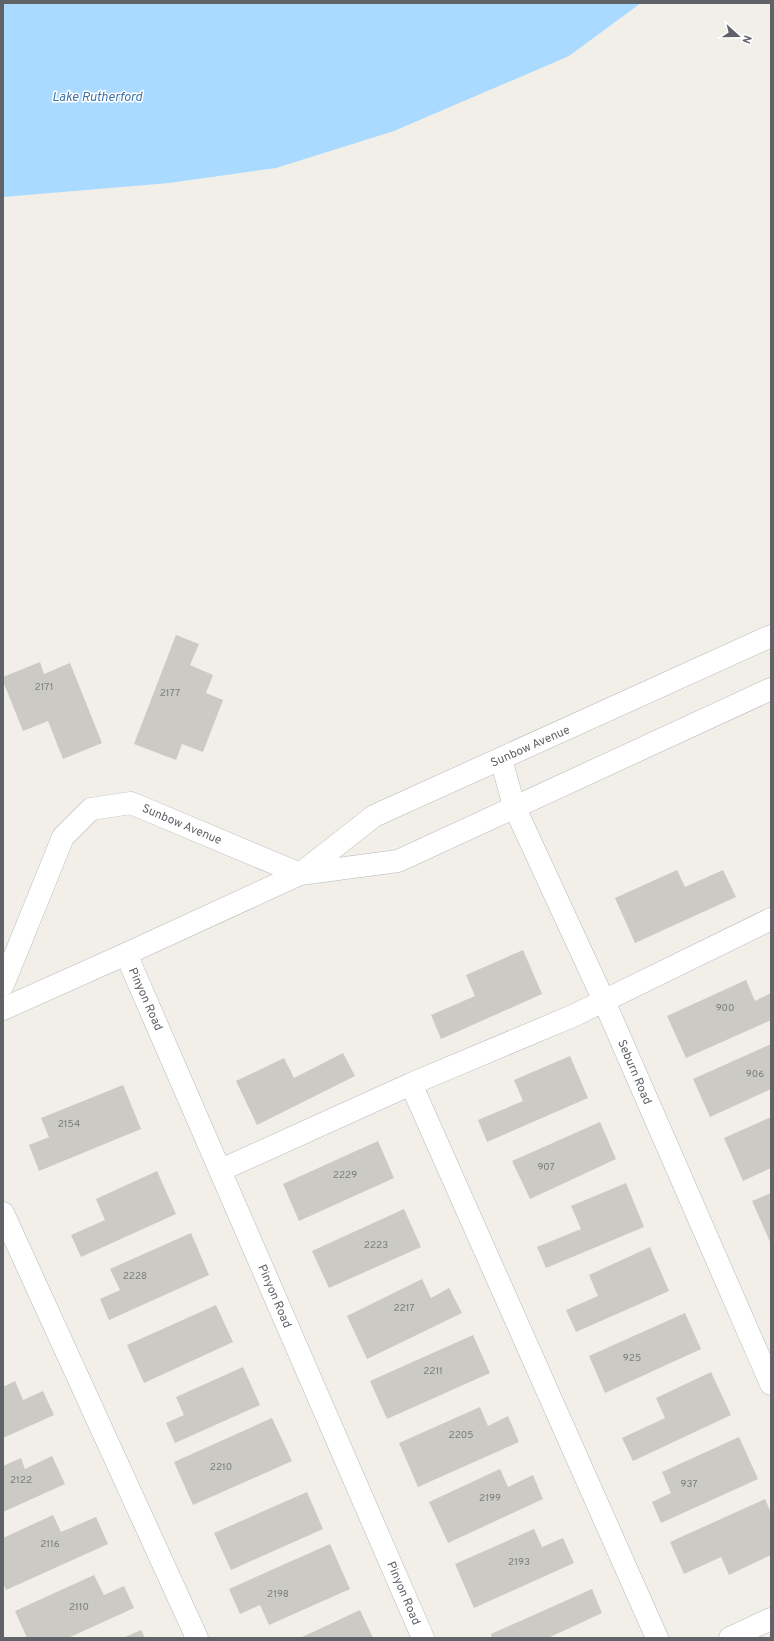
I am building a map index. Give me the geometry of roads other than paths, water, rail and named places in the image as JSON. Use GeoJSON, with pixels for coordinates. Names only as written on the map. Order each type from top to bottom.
{"type":"FeatureCollection","features":[{"type":"Feature","properties":{"kind":"street","name":"Sunbow Avenue"},"geometry":{"type":"LineString","coordinates":[[3,1009],[300,874],[374,816],[771,636]]}},
{"type":"Feature","properties":{"kind":"street","name":"Sunbow Avenue"},"geometry":{"type":"LineString","coordinates":[[3,985],[63,836],[91,809],[131,802],[300,874],[398,861],[514,806],[771,689]]}},
{"type":"Feature","properties":{"kind":"street","name":"Seburn Road"},"geometry":{"type":"LineString","coordinates":[[501,759],[514,806],[604,1001],[771,1384]]}},
{"type":"Feature","properties":{"kind":"street"},"geometry":{"type":"LineString","coordinates":[[221,1170],[411,1084],[604,1001],[771,919]]}},
{"type":"Feature","properties":{"kind":"street","name":"Pinyon Road"},"geometry":{"type":"LineString","coordinates":[[126,954],[423,1638]]}},
{"type":"Feature","properties":{"kind":"street"},"geometry":{"type":"LineString","coordinates":[[411,1084],[657,1638]]}},
{"type":"Feature","properties":{"kind":"street"},"geometry":{"type":"LineString","coordinates":[[3,1213],[197,1638]]}},
{"type":"Feature","properties":{"kind":"street"},"geometry":{"type":"LineString","coordinates":[[730,1638],[771,1619]]}},
{"type":"Feature","properties":{"kind":"water","name":"Lake Rutherford"},"geometry":{"type":"Polygon","coordinates":[[[3,3],[641,3],[569,56],[394,131],[276,168],[169,183],[3,197],[3,3]]]}}]}
